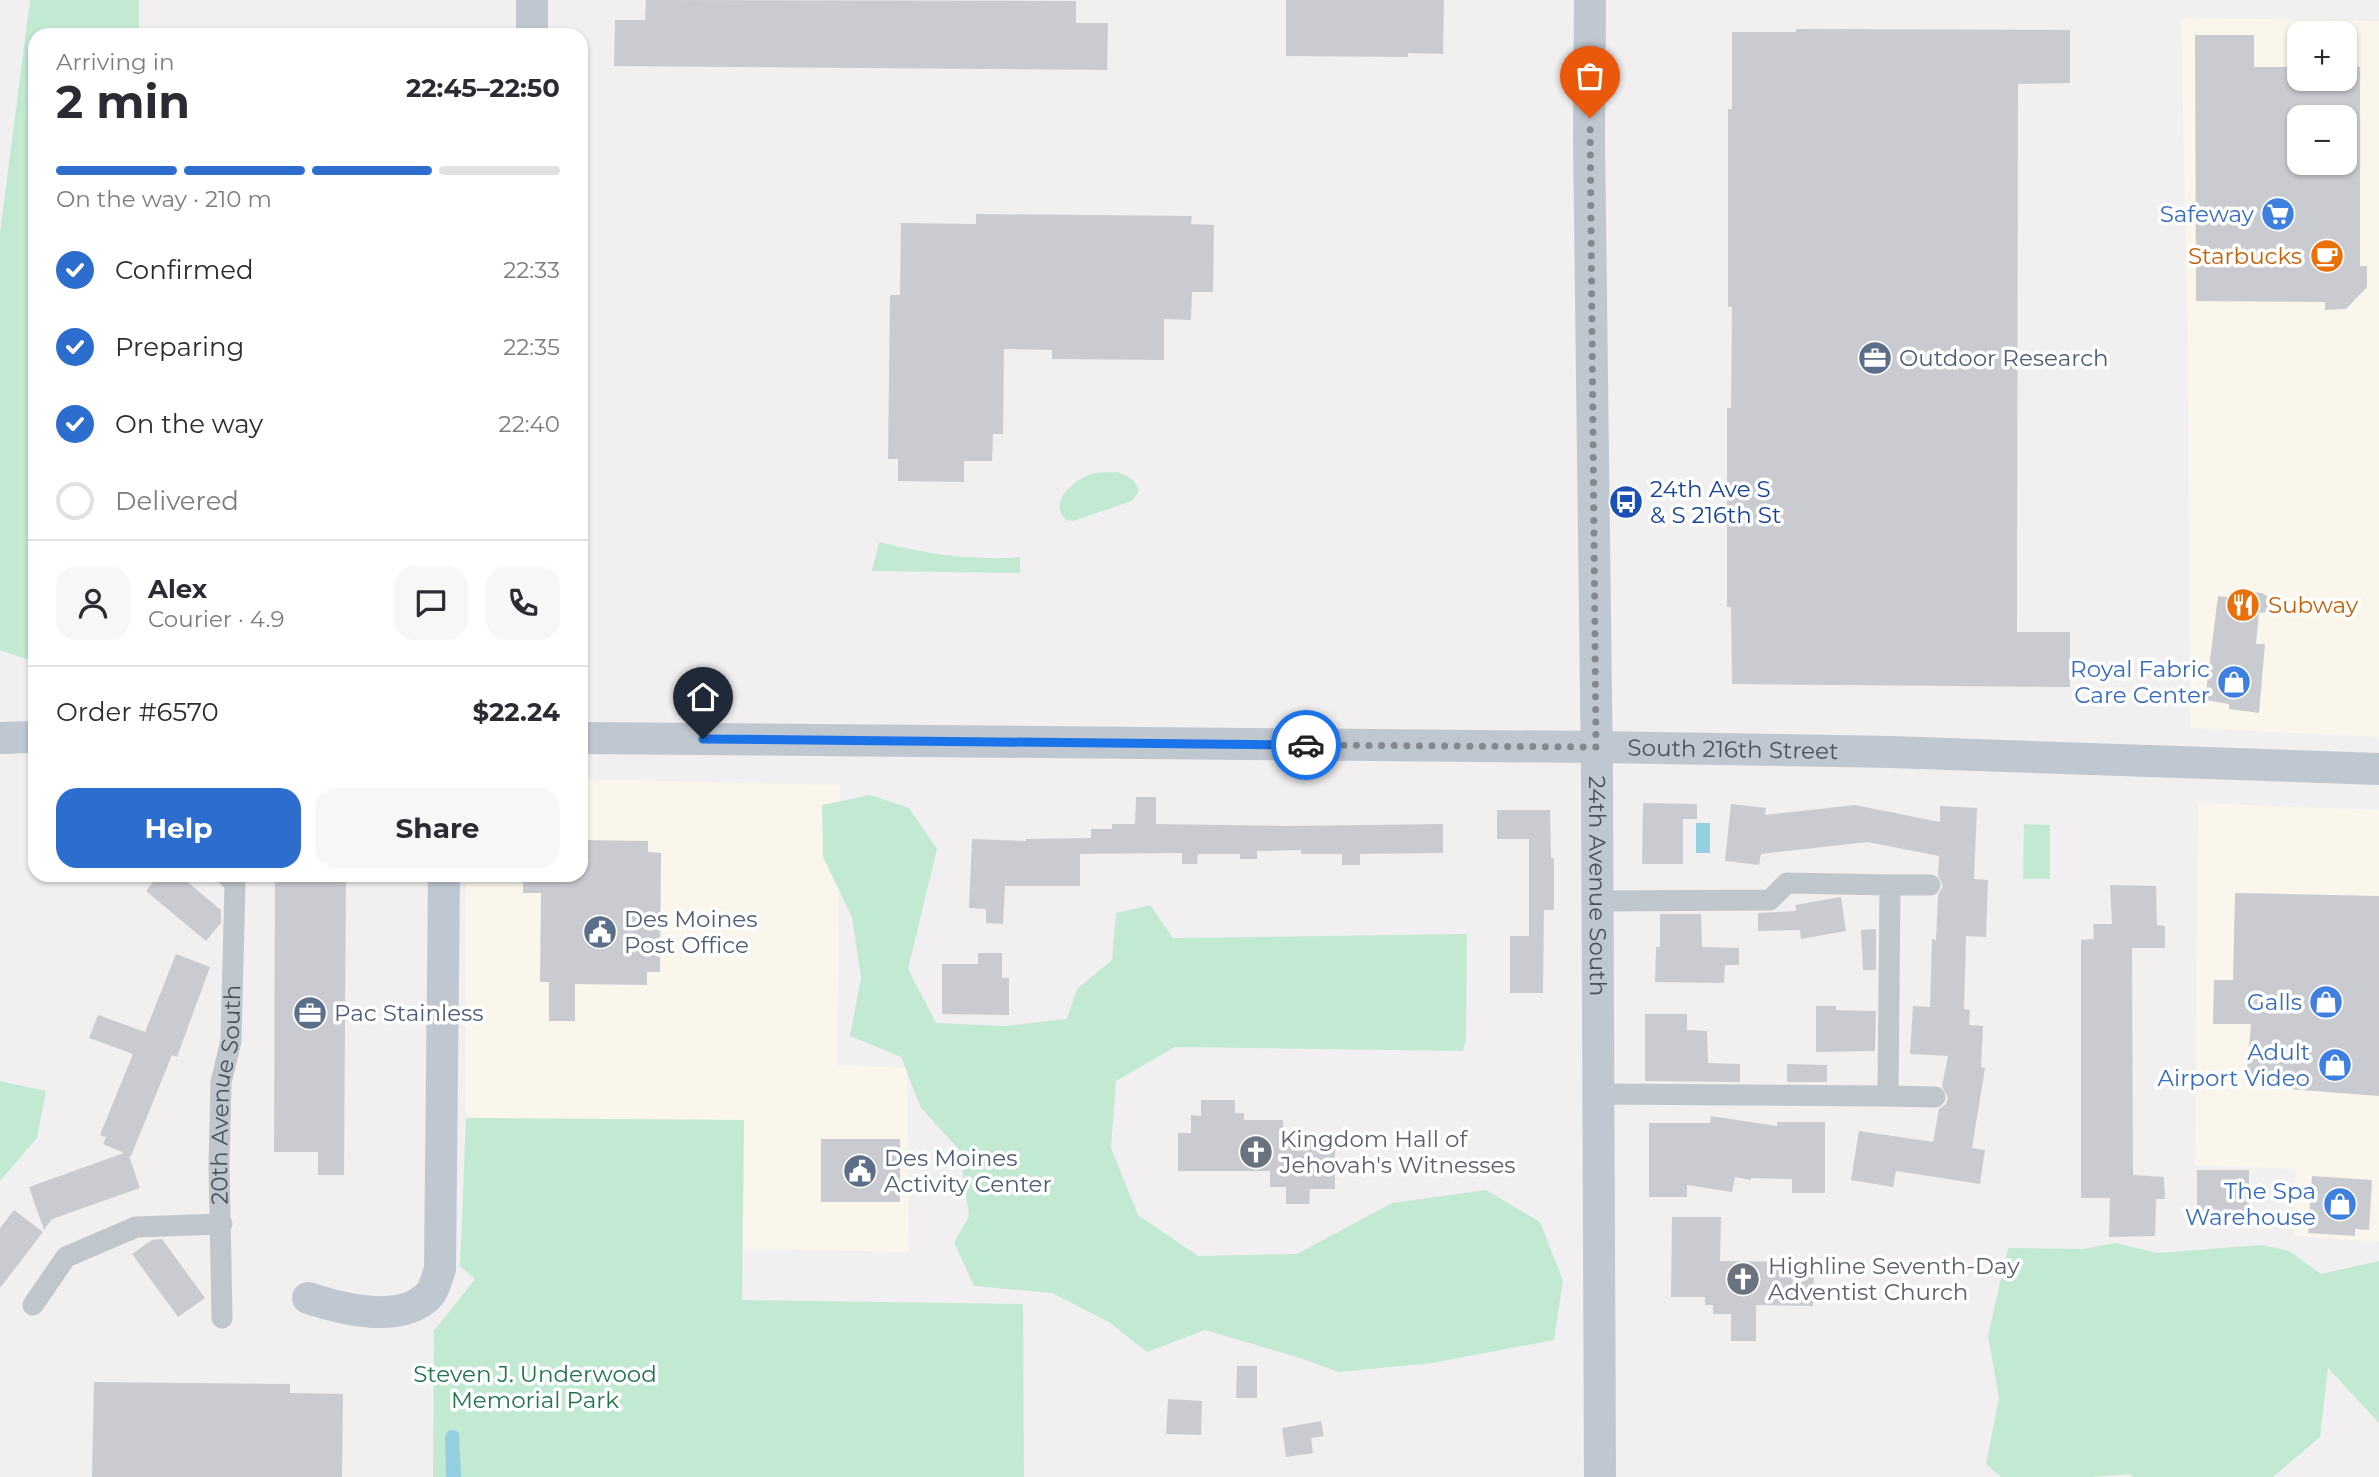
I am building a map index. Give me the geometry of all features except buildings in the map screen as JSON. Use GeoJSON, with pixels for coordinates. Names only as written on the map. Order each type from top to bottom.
{"type":"FeatureCollection","features":[{"type":"Feature","properties":{"kind":"street"},"geometry":{"type":"LineString","coordinates":[[532,0],[532,28]]}},
{"type":"Feature","properties":{"kind":"street","name":"24th Avenue South"},"geometry":{"type":"LineString","coordinates":[[1590,0],[1600,1477]]}},
{"type":"Feature","properties":{"kind":"street"},"geometry":{"type":"LineString","coordinates":[[0,738],[28,737]]}},
{"type":"Feature","properties":{"kind":"street","name":"South 216th Street"},"geometry":{"type":"LineString","coordinates":[[588,738],[1596,747],[1905,753],[2379,769]]}},
{"type":"Feature","properties":{"kind":"street","name":"20th Avenue South"},"geometry":{"type":"LineString","coordinates":[[222,1318],[219,1164],[221,1082],[230,1041],[234,882]]}},
{"type":"Feature","properties":{"kind":"street"},"geometry":{"type":"LineString","coordinates":[[308,1298],[340,1308],[379,1312],[403,1310],[419,1304],[432,1292],[440,1269],[444,882]]}},
{"type":"Feature","properties":{"kind":"street"},"geometry":{"type":"LineString","coordinates":[[1598,901],[1770,900],[1787,883],[1930,885]]}},
{"type":"Feature","properties":{"kind":"street"},"geometry":{"type":"LineString","coordinates":[[1888,1096],[1890,885]]}},
{"type":"Feature","properties":{"kind":"street"},"geometry":{"type":"LineString","coordinates":[[1598,1094],[1935,1097]]}},
{"type":"Feature","properties":{"kind":"street"},"geometry":{"type":"LineString","coordinates":[[33,1305],[66,1257],[136,1227],[222,1224]]}},
{"type":"Feature","properties":{"kind":"shaded area"},"geometry":{"type":"Polygon","coordinates":[[[2181,18],[2379,21],[2379,737],[2190,728],[2188,358],[2181,18]]]}},
{"type":"Feature","properties":{"kind":"shaded area"},"geometry":{"type":"Polygon","coordinates":[[[588,779],[840,785],[837,1065],[907,1068],[909,1252],[743,1249],[744,1120],[466,1118],[466,882],[588,882],[588,779]]]}},
{"type":"Feature","properties":{"kind":"shaded area"},"geometry":{"type":"Polygon","coordinates":[[[2198,803],[2379,810],[2379,1242],[2294,1236],[2296,1169],[2195,1165],[2198,803]]]}},
{"type":"Feature","properties":{"kind":"green space"},"geometry":{"type":"Polygon","coordinates":[[[30,0],[139,0],[139,28],[28,28],[28,660],[0,650],[0,233],[30,0]]]}},
{"type":"Feature","properties":{"kind":"green space"},"geometry":{"type":"Polygon","coordinates":[[[1117,472],[1131,478],[1138,487],[1139,491],[1132,501],[1073,521],[1066,520],[1060,505],[1072,485],[1095,473],[1117,472]]]}},
{"type":"Feature","properties":{"kind":"green space"},"geometry":{"type":"Polygon","coordinates":[[[879,542],[949,555],[1020,557],[1020,573],[872,571],[879,542]]]}},
{"type":"Feature","properties":{"kind":"green space"},"geometry":{"type":"Polygon","coordinates":[[[870,795],[909,808],[937,849],[908,969],[936,1023],[1005,1026],[1067,1019],[1077,989],[1112,960],[1116,913],[1150,905],[1173,938],[1467,934],[1466,1040],[1463,1051],[1175,1047],[1116,1081],[1111,1148],[1138,1215],[1198,1256],[1297,1254],[1392,1203],[1486,1190],[1540,1222],[1563,1281],[1554,1340],[1432,1363],[1339,1372],[1205,1330],[1147,1352],[1109,1322],[1052,1293],[974,1286],[954,1242],[969,1217],[960,1151],[921,1108],[901,1057],[850,1036],[861,978],[852,917],[823,857],[822,805],[870,795]]]}},
{"type":"Feature","properties":{"kind":"green space"},"geometry":{"type":"Polygon","coordinates":[[[2024,824],[2050,825],[2050,879],[2023,879],[2024,824]]]}},
{"type":"Feature","properties":{"kind":"green space"},"geometry":{"type":"Polygon","coordinates":[[[0,1081],[46,1091],[37,1138],[0,1181],[0,1081]]]}},
{"type":"Feature","properties":{"kind":"green space","name":"Steven J. Underwood Memorial Park"},"geometry":{"type":"Polygon","coordinates":[[[466,1118],[744,1120],[742,1300],[1023,1304],[1024,1477],[433,1477],[434,1331],[475,1279],[460,1266],[466,1118]]]}},
{"type":"Feature","properties":{"kind":"green space"},"geometry":{"type":"Polygon","coordinates":[[[2115,1243],[2157,1253],[2262,1245],[2289,1251],[2321,1274],[2379,1261],[2379,1423],[2328,1368],[2320,1437],[2273,1477],[2133,1477],[2130,1474],[2001,1477],[1986,1464],[1999,1398],[1988,1336],[2008,1248],[2082,1249],[2115,1243]]]}},
{"type":"Feature","properties":{"kind":"water"},"geometry":{"type":"Polygon","coordinates":[[[1696,823],[1710,823],[1710,853],[1696,853],[1696,823]]]}},
{"type":"Feature","properties":{"kind":"water"},"geometry":{"type":"Polygon","coordinates":[[[450,1430],[459,1433],[461,1477],[446,1477],[445,1438],[450,1430]]]}},
{"type":"Feature","properties":{"kind":"way so far"},"geometry":{"type":"LineString","coordinates":[[1306,745],[1596,747],[1590,118]]}},
{"type":"Feature","properties":{"kind":"place","name":"Safeway"},"geometry":{"type":"Point","coordinates":[2278,214]}},
{"type":"Feature","properties":{"kind":"place","name":"Starbucks"},"geometry":{"type":"Point","coordinates":[2327,256]}},
{"type":"Feature","properties":{"kind":"place","name":"Outdoor Research"},"geometry":{"type":"Point","coordinates":[1875,358]}},
{"type":"Feature","properties":{"kind":"place","name":"24th Ave S & S 216th St"},"geometry":{"type":"Point","coordinates":[1626,502]}},
{"type":"Feature","properties":{"kind":"place","name":"Subway"},"geometry":{"type":"Point","coordinates":[2243,605]}},
{"type":"Feature","properties":{"kind":"place","name":"Royal Fabric Care Center"},"geometry":{"type":"Point","coordinates":[2234,682]}},
{"type":"Feature","properties":{"kind":"place","name":"Des Moines Post Office"},"geometry":{"type":"Point","coordinates":[600,932]}},
{"type":"Feature","properties":{"kind":"place","name":"Galls"},"geometry":{"type":"Point","coordinates":[2326,1002]}},
{"type":"Feature","properties":{"kind":"place","name":"Pac Stainless"},"geometry":{"type":"Point","coordinates":[310,1013]}},
{"type":"Feature","properties":{"kind":"place","name":"Adult Airport Video"},"geometry":{"type":"Point","coordinates":[2335,1065]}},
{"type":"Feature","properties":{"kind":"place","name":"Kingdom Hall of Jehovah's Witnesses"},"geometry":{"type":"Point","coordinates":[1256,1152]}},
{"type":"Feature","properties":{"kind":"place","name":"Des Moines Activity Center"},"geometry":{"type":"Point","coordinates":[860,1171]}},
{"type":"Feature","properties":{"kind":"place","name":"The Spa Warehouse"},"geometry":{"type":"Point","coordinates":[2340,1204]}},
{"type":"Feature","properties":{"kind":"place","name":"Highline Seventh-Day Adventist Church"},"geometry":{"type":"Point","coordinates":[1743,1279]}},
{"type":"Feature","properties":{"kind":"route"},"geometry":{"type":"LineString","coordinates":[[703,739],[1306,745]]}}]}
